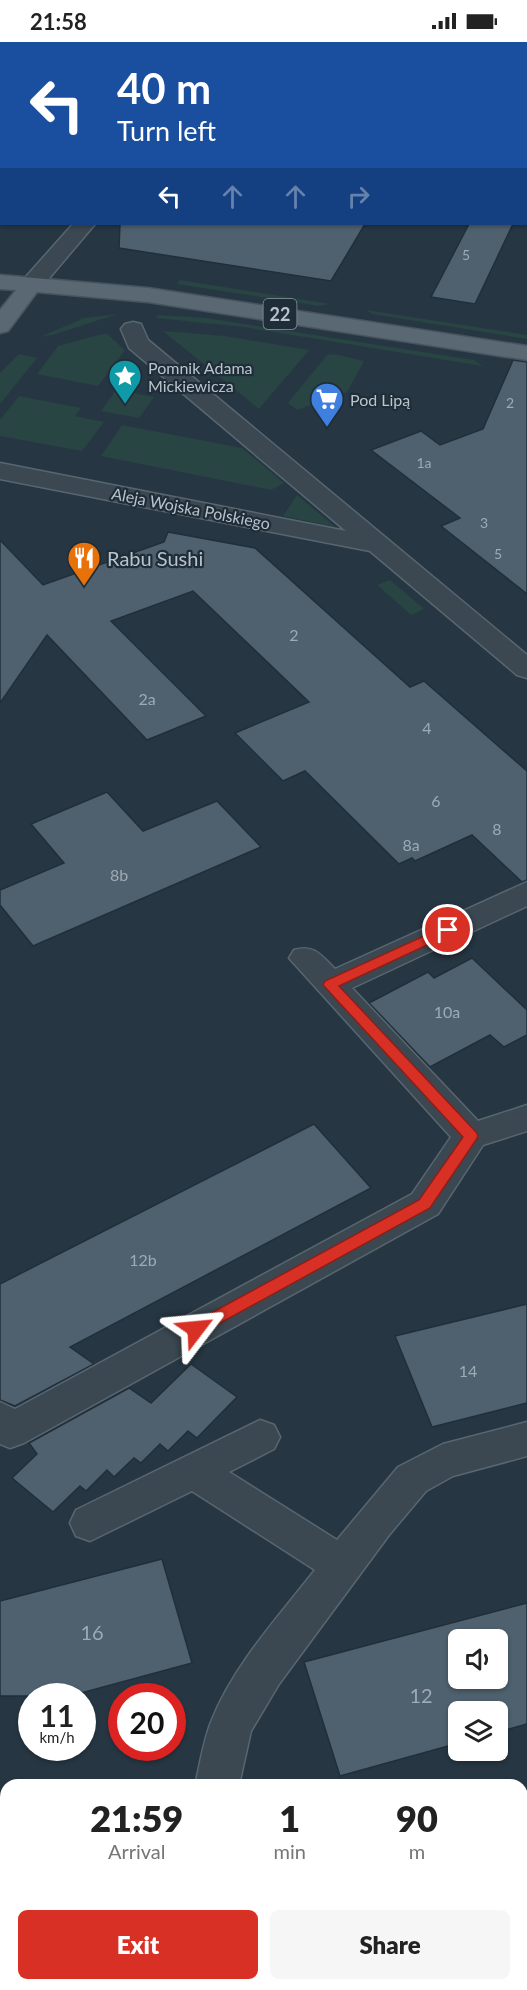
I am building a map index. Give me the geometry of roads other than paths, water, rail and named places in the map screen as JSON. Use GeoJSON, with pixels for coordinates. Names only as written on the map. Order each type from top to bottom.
{"type":"FeatureCollection","features":[{"type":"Feature","properties":{"kind":"main road","name":"22"},"geometry":{"type":"LineString","coordinates":[[0,282],[158,296],[527,353]]}},
{"type":"Feature","properties":{"kind":"main road"},"geometry":{"type":"LineString","coordinates":[[0,326],[32,284]]}},
{"type":"Feature","properties":{"kind":"street"},"geometry":{"type":"LineString","coordinates":[[32,284],[83,225]]}},
{"type":"Feature","properties":{"kind":"street","name":"Aleja Wojska Polskiego"},"geometry":{"type":"LineString","coordinates":[[133,329],[138,343],[527,669]]}},
{"type":"Feature","properties":{"kind":"street","name":"Aleja Wojska Polskiego"},"geometry":{"type":"LineString","coordinates":[[0,471],[381,545]]}},
{"type":"Feature","properties":{"kind":"street"},"geometry":{"type":"LineString","coordinates":[[330,985],[527,893]]}},
{"type":"Feature","properties":{"kind":"street"},"geometry":{"type":"LineString","coordinates":[[305,958],[471,1136]]}},
{"type":"Feature","properties":{"kind":"street"},"geometry":{"type":"LineString","coordinates":[[0,1419],[10,1431],[425,1204],[471,1136],[527,1118]]}},
{"type":"Feature","properties":{"kind":"street"},"geometry":{"type":"LineString","coordinates":[[90,1522],[260,1437]]}},
{"type":"Feature","properties":{"kind":"street"},"geometry":{"type":"LineString","coordinates":[[218,1779],[231,1725],[264,1670],[342,1565],[412,1479],[443,1461],[527,1439]]}},
{"type":"Feature","properties":{"kind":"street"},"geometry":{"type":"LineString","coordinates":[[194,1470],[342,1565]]}},
{"type":"Feature","properties":{"kind":"place","name":"Pomnik Adama Mickiewicza"},"geometry":{"type":"Point","coordinates":[125,405]}},
{"type":"Feature","properties":{"kind":"place","name":"Pod Lipą"},"geometry":{"type":"Point","coordinates":[327,428]}},
{"type":"Feature","properties":{"kind":"place","name":"Rabu Sushi"},"geometry":{"type":"Point","coordinates":[84,587]}}]}
